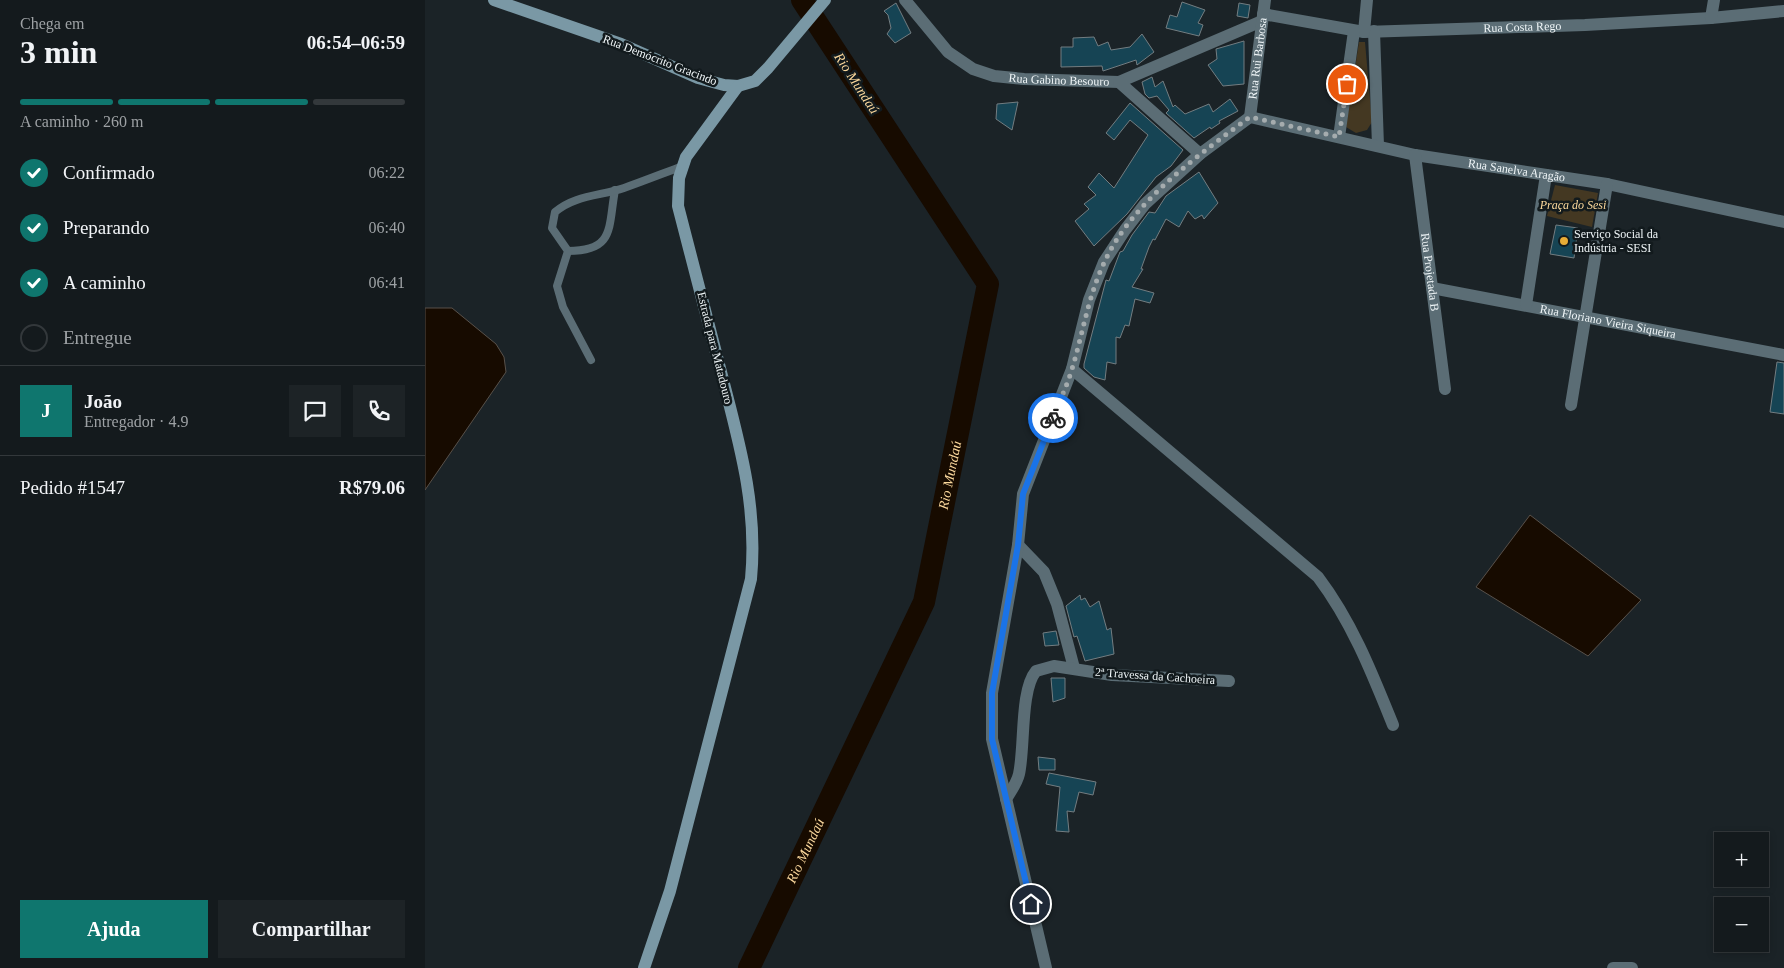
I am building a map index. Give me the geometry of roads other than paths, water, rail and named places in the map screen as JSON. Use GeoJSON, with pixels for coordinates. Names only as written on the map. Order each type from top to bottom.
{"type":"FeatureCollection","features":[{"type":"Feature","properties":{"kind":"street","name":"Rua Demócrito Gracindo"},"geometry":{"type":"LineString","coordinates":[[493,0],[621,44],[698,78],[724,85],[739,86]]}},
{"type":"Feature","properties":{"kind":"street"},"geometry":{"type":"LineString","coordinates":[[739,86],[755,81],[768,68],[825,0]]}},
{"type":"Feature","properties":{"kind":"street","name":"Rua Gabino Besouro"},"geometry":{"type":"LineString","coordinates":[[905,0],[948,52],[973,69],[994,76],[1024,79],[1119,82],[1263,18]]}},
{"type":"Feature","properties":{"kind":"street","name":"Rua Rui Barbosa"},"geometry":{"type":"LineString","coordinates":[[1250,117],[1265,0]]}},
{"type":"Feature","properties":{"kind":"street"},"geometry":{"type":"LineString","coordinates":[[1339,137],[1364,31],[1367,0]]}},
{"type":"Feature","properties":{"kind":"street"},"geometry":{"type":"LineString","coordinates":[[1711,18],[1714,0]]}},
{"type":"Feature","properties":{"kind":"street","name":"Rua Costa Rego"},"geometry":{"type":"LineString","coordinates":[[1263,18],[1364,31],[1585,25],[1711,18],[1784,11]]}},
{"type":"Feature","properties":{"kind":"street"},"geometry":{"type":"LineString","coordinates":[[1364,31],[1378,146]]}},
{"type":"Feature","properties":{"kind":"street"},"geometry":{"type":"LineString","coordinates":[[1119,82],[1200,154]]}},
{"type":"Feature","properties":{"kind":"street","name":"Estrada para Matadouro"},"geometry":{"type":"LineString","coordinates":[[644,968],[669,892],[751,578],[753,554],[752,506],[741,449],[679,206],[679,178],[687,157],[739,86]]}},
{"type":"Feature","properties":{"kind":"street"},"geometry":{"type":"LineString","coordinates":[[1045,962],[992,739],[992,693],[1018,545],[1023,494],[1072,369],[1089,300],[1104,262],[1145,204],[1200,154],[1250,117]]}},
{"type":"Feature","properties":{"kind":"street","name":"Rua Sanelva Aragão"},"geometry":{"type":"LineString","coordinates":[[1250,117],[1415,155],[1607,184],[1784,222]]}},
{"type":"Feature","properties":{"kind":"street","name":"Rua Projetada B"},"geometry":{"type":"LineString","coordinates":[[1415,155],[1445,389]]}},
{"type":"Feature","properties":{"kind":"street"},"geometry":{"type":"LineString","coordinates":[[1526,305],[1546,175]]}},
{"type":"Feature","properties":{"kind":"street"},"geometry":{"type":"LineString","coordinates":[[1571,405],[1607,184]]}},
{"type":"Feature","properties":{"kind":"street","name":"Rua Floriano Vieira Siqueira"},"geometry":{"type":"LineString","coordinates":[[1432,288],[1784,355]]}},
{"type":"Feature","properties":{"kind":"street"},"geometry":{"type":"LineString","coordinates":[[1072,369],[1318,578],[1338,604],[1359,645],[1393,724]]}},
{"type":"Feature","properties":{"kind":"street"},"geometry":{"type":"LineString","coordinates":[[1018,545],[1043,572],[1057,604],[1074,668]]}},
{"type":"Feature","properties":{"kind":"street","name":"2ª Travessa da Cachoeira"},"geometry":{"type":"LineString","coordinates":[[1006,799],[1019,777],[1023,749],[1027,686],[1036,671],[1054,666],[1112,675],[1229,681]]}},
{"type":"Feature","properties":{"kind":"street"},"geometry":{"type":"LineString","coordinates":[[1613,968],[1632,968]]}},
{"type":"Feature","properties":{"kind":"lane"},"geometry":{"type":"LineString","coordinates":[[568,251],[552,228],[555,212],[565,203],[615,190],[683,166]]}},
{"type":"Feature","properties":{"kind":"lane"},"geometry":{"type":"LineString","coordinates":[[568,251],[590,249],[603,243],[608,232],[615,190]]}},
{"type":"Feature","properties":{"kind":"lane"},"geometry":{"type":"LineString","coordinates":[[568,251],[557,286],[563,307],[591,360]]}},
{"type":"Feature","properties":{"kind":"waterway","name":"Rio Mundaú"},"geometry":{"type":"LineString","coordinates":[[749,968],[924,602],[988,284],[802,0]]}},
{"type":"Feature","properties":{"kind":"place","name":"Serviço Social da Indústria - SESI"},"geometry":{"type":"Point","coordinates":[1564,241]}},
{"type":"Feature","properties":{"kind":"park label","name":"Praça do Sesi"},"geometry":{"type":"Point","coordinates":[1573,205]}}]}
